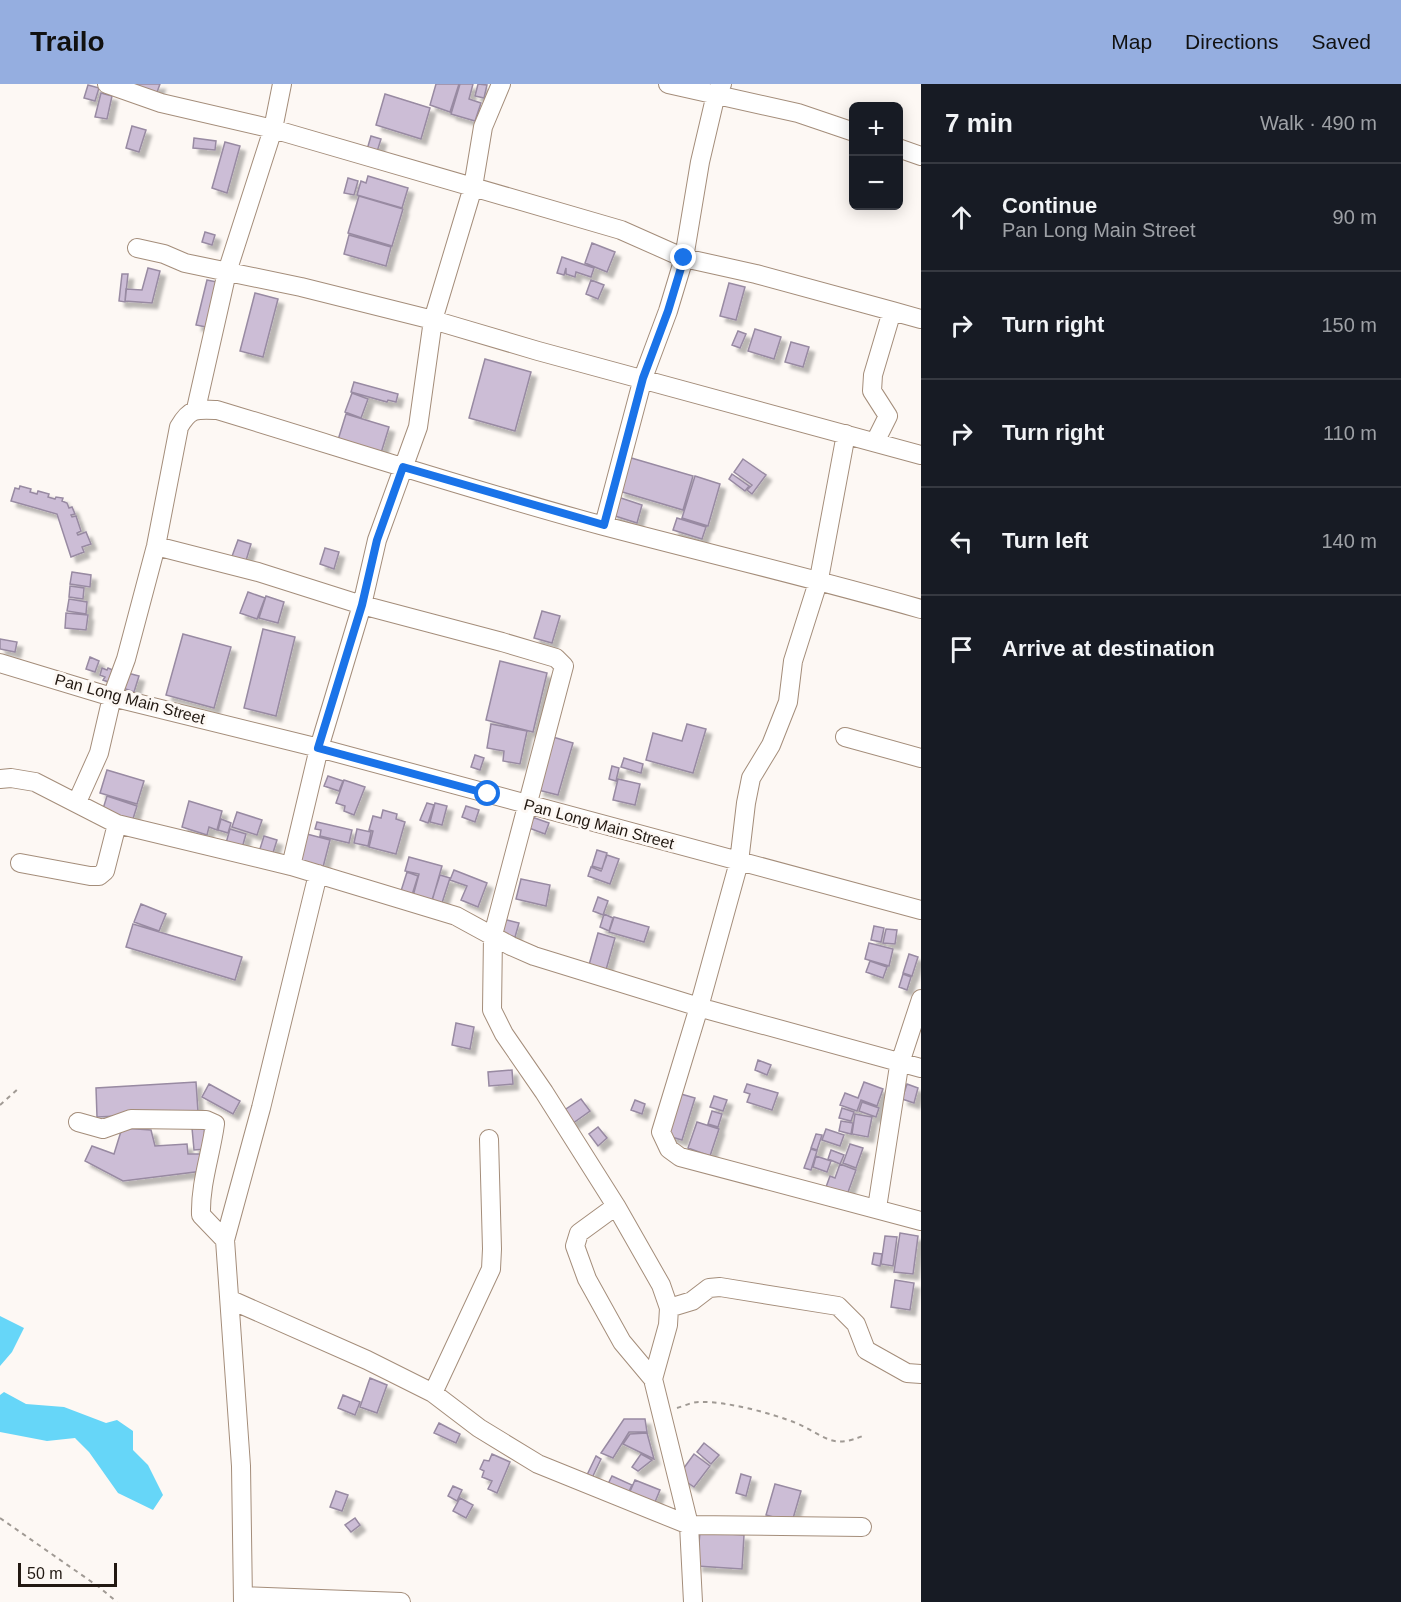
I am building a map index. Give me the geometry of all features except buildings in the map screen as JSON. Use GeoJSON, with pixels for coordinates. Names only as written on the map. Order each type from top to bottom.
{"type":"FeatureCollection","features":[{"type":"Feature","properties":{"kind":"street"},"geometry":{"type":"LineString","coordinates":[[107,84],[161,103],[273,129],[621,230],[684,258],[756,274],[921,319]]}},
{"type":"Feature","properties":{"kind":"street"},"geometry":{"type":"LineString","coordinates":[[196,409],[227,272],[273,129],[282,84]]}},
{"type":"Feature","properties":{"kind":"street"},"geometry":{"type":"LineString","coordinates":[[291,866],[318,748],[362,605],[377,540],[418,427],[433,321],[473,187],[483,127],[501,84]]}},
{"type":"Feature","properties":{"kind":"street"},"geometry":{"type":"LineString","coordinates":[[668,84],[719,89],[849,130]]}},
{"type":"Feature","properties":{"kind":"street"},"geometry":{"type":"LineString","coordinates":[[604,525],[643,378],[668,311],[684,258],[700,162],[719,89]]}},
{"type":"Feature","properties":{"kind":"street"},"geometry":{"type":"LineString","coordinates":[[903,150],[921,156]]}},
{"type":"Feature","properties":{"kind":"street"},"geometry":{"type":"LineString","coordinates":[[137,249],[164,254],[185,263],[301,287],[433,321],[921,455]]}},
{"type":"Feature","properties":{"kind":"street"},"geometry":{"type":"LineString","coordinates":[[875,442],[888,416],[872,391],[873,375],[892,311]]}},
{"type":"Feature","properties":{"kind":"street"},"geometry":{"type":"LineString","coordinates":[[77,802],[99,753],[112,698],[123,670],[156,546],[179,427],[185,416],[196,409],[217,410],[604,525],[819,579],[921,609]]}},
{"type":"Feature","properties":{"kind":"street"},"geometry":{"type":"LineString","coordinates":[[846,434],[819,579],[793,661],[788,702],[771,745],[751,778],[739,862],[699,1007],[661,1132],[669,1149],[680,1157],[921,1221]]}},
{"type":"Feature","properties":{"kind":"street"},"geometry":{"type":"LineString","coordinates":[[156,546],[258,572],[362,605],[555,657],[564,666],[493,935],[492,1010],[504,1034],[544,1092],[616,1206],[661,1286],[669,1308],[668,1325],[653,1379]]}},
{"type":"Feature","properties":{"kind":"street","name":"Pan Long Main Street"},"geometry":{"type":"LineString","coordinates":[[0,663],[112,698],[318,748],[921,910]]}},
{"type":"Feature","properties":{"kind":"street"},"geometry":{"type":"LineString","coordinates":[[845,737],[921,758]]}},
{"type":"Feature","properties":{"kind":"street"},"geometry":{"type":"LineString","coordinates":[[0,779],[11,778],[35,782],[117,824],[291,866],[456,916],[534,956],[699,1007],[921,1068]]}},
{"type":"Feature","properties":{"kind":"street"},"geometry":{"type":"LineString","coordinates":[[20,863],[99,876],[105,871],[117,824]]}},
{"type":"Feature","properties":{"kind":"street"},"geometry":{"type":"LineString","coordinates":[[318,874],[261,1108],[225,1240],[241,1466],[243,1599],[401,1602]]}},
{"type":"Feature","properties":{"kind":"street"},"geometry":{"type":"LineString","coordinates":[[877,1208],[899,1066],[902,1063],[921,999]]}},
{"type":"Feature","properties":{"kind":"street"},"geometry":{"type":"LineString","coordinates":[[78,1122],[103,1130],[131,1119],[206,1120],[215,1124],[212,1149],[200,1194],[201,1215],[225,1240]]}},
{"type":"Feature","properties":{"kind":"street"},"geometry":{"type":"LineString","coordinates":[[433,1393],[491,1269],[489,1139]]}},
{"type":"Feature","properties":{"kind":"street"},"geometry":{"type":"LineString","coordinates":[[616,1206],[579,1233],[575,1246],[587,1279],[622,1342],[653,1379],[689,1525],[693,1602]]}},
{"type":"Feature","properties":{"kind":"street"},"geometry":{"type":"LineString","coordinates":[[669,1308],[692,1301],[708,1288],[720,1287],[838,1306],[856,1324],[866,1350],[907,1373],[921,1374]]}},
{"type":"Feature","properties":{"kind":"street"},"geometry":{"type":"LineString","coordinates":[[231,1300],[367,1360],[433,1393],[479,1428],[538,1464],[689,1525],[862,1527]]}},
{"type":"Feature","properties":{"kind":"path"},"geometry":{"type":"LineString","coordinates":[[0,1106],[19,1088]]}},
{"type":"Feature","properties":{"kind":"path"},"geometry":{"type":"LineString","coordinates":[[662,1412],[698,1402],[734,1405],[795,1423],[830,1441],[849,1442],[865,1435]]}},
{"type":"Feature","properties":{"kind":"path"},"geometry":{"type":"LineString","coordinates":[[0,1518],[117,1602]]}},
{"type":"Feature","properties":{"kind":"water"},"geometry":{"type":"Polygon","coordinates":[[[0,1316],[24,1328],[12,1352],[0,1366],[0,1316]]]}},
{"type":"Feature","properties":{"kind":"water"},"geometry":{"type":"Polygon","coordinates":[[[4,1392],[26,1404],[64,1407],[106,1423],[117,1420],[133,1431],[133,1450],[148,1465],[163,1495],[153,1510],[118,1493],[89,1452],[75,1438],[47,1441],[0,1432],[0,1395],[4,1392]]]}},
{"type":"Feature","properties":{"kind":"route"},"geometry":{"type":"LineString","coordinates":[[488,794],[318,748],[362,605],[377,540],[403,467],[604,525],[643,378],[668,311],[684,258]]}}]}
